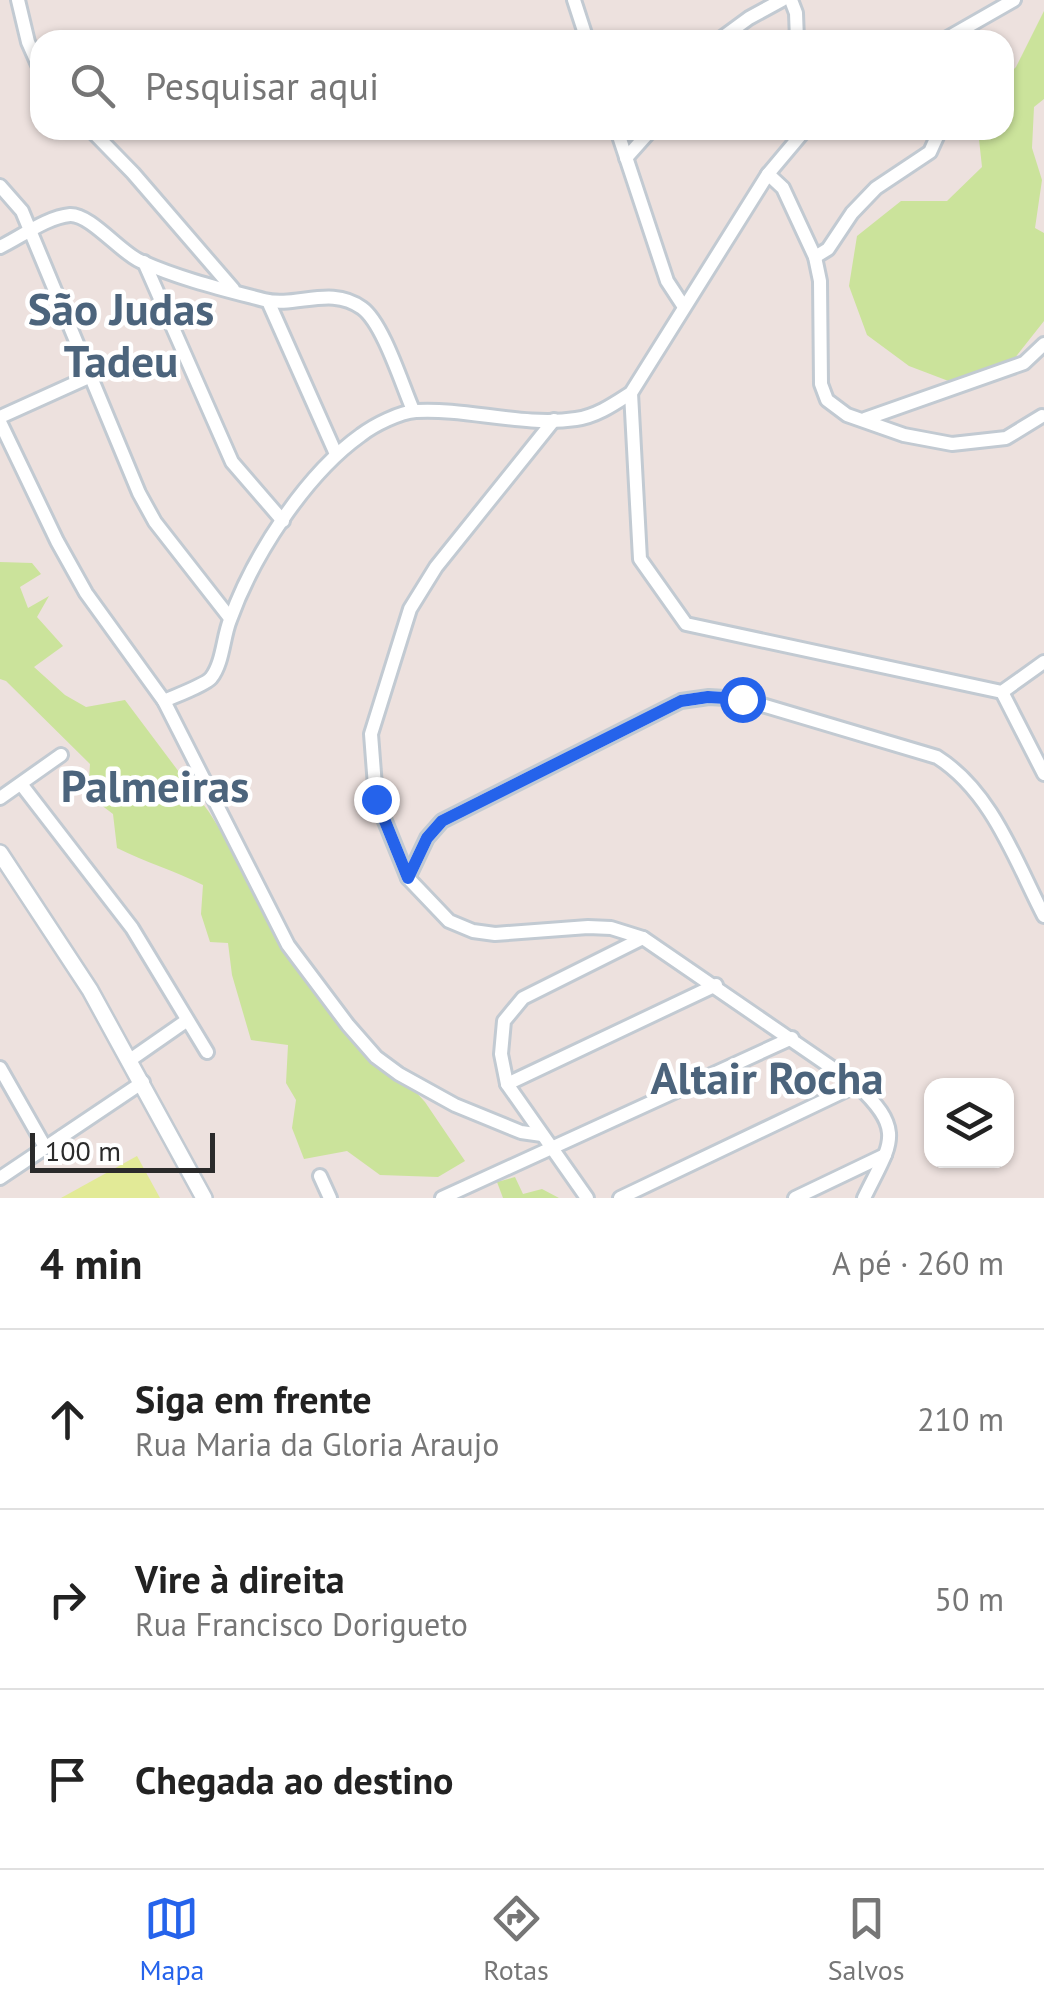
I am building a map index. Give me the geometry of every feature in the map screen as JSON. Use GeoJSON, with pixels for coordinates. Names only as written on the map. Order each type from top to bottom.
{"type":"FeatureCollection","features":[{"type":"Feature","properties":{"kind":"street"},"geometry":{"type":"LineString","coordinates":[[18,0],[30,46]]}},
{"type":"Feature","properties":{"kind":"street"},"geometry":{"type":"LineString","coordinates":[[574,0],[584,30]]}},
{"type":"Feature","properties":{"kind":"street"},"geometry":{"type":"LineString","coordinates":[[733,30],[782,0]]}},
{"type":"Feature","properties":{"kind":"street"},"geometry":{"type":"LineString","coordinates":[[791,0],[797,30]]}},
{"type":"Feature","properties":{"kind":"street"},"geometry":{"type":"LineString","coordinates":[[970,30],[1014,0]]}},
{"type":"Feature","properties":{"kind":"street"},"geometry":{"type":"LineString","coordinates":[[101,140],[233,289]]}},
{"type":"Feature","properties":{"kind":"street"},"geometry":{"type":"LineString","coordinates":[[620,140],[667,281],[684,307]]}},
{"type":"Feature","properties":{"kind":"street"},"geometry":{"type":"LineString","coordinates":[[626,158],[642,140]]}},
{"type":"Feature","properties":{"kind":"street"},"geometry":{"type":"LineString","coordinates":[[164,701],[209,682],[230,618],[283,521],[336,454],[365,432],[413,410],[485,418],[578,419],[608,408],[631,393],[768,174],[797,140]]}},
{"type":"Feature","properties":{"kind":"street"},"geometry":{"type":"LineString","coordinates":[[814,256],[828,249],[852,213],[876,188],[930,152],[935,140]]}},
{"type":"Feature","properties":{"kind":"street"},"geometry":{"type":"LineString","coordinates":[[768,174],[784,188],[814,256],[820,281],[821,384],[827,400],[847,414],[904,436],[952,444],[1006,438],[1042,416]]}},
{"type":"Feature","properties":{"kind":"street"},"geometry":{"type":"LineString","coordinates":[[0,186],[22,211],[139,493],[155,522],[230,618]]}},
{"type":"Feature","properties":{"kind":"street"},"geometry":{"type":"LineString","coordinates":[[0,247],[51,221],[70,215],[82,217],[132,257],[177,277],[233,289],[268,302],[334,298],[364,309],[375,324],[413,410]]}},
{"type":"Feature","properties":{"kind":"street"},"geometry":{"type":"LineString","coordinates":[[144,262],[232,462],[283,521]]}},
{"type":"Feature","properties":{"kind":"street"},"geometry":{"type":"LineString","coordinates":[[268,302],[336,454]]}},
{"type":"Feature","properties":{"kind":"street"},"geometry":{"type":"LineString","coordinates":[[865,419],[1024,362],[1044,344]]}},
{"type":"Feature","properties":{"kind":"street"},"geometry":{"type":"LineString","coordinates":[[91,376],[0,419],[56,541],[86,594],[164,701],[288,945],[363,1045],[400,1074],[455,1104],[521,1132],[542,1136]]}},
{"type":"Feature","properties":{"kind":"street"},"geometry":{"type":"LineString","coordinates":[[631,393],[640,559],[686,624],[1002,692],[1044,662]]}},
{"type":"Feature","properties":{"kind":"street"},"geometry":{"type":"LineString","coordinates":[[554,420],[436,567],[410,609],[372,734],[376,799],[408,878],[449,921],[473,931],[495,934],[588,927],[611,928],[643,938],[857,1085],[876,1102],[891,1130],[885,1155],[864,1198]]}},
{"type":"Feature","properties":{"kind":"street"},"geometry":{"type":"LineString","coordinates":[[1002,692],[1044,774]]}},
{"type":"Feature","properties":{"kind":"street"},"geometry":{"type":"LineString","coordinates":[[408,878],[427,838],[442,821],[681,701],[742,699],[936,757],[956,769],[984,801],[1044,916]]}},
{"type":"Feature","properties":{"kind":"street"},"geometry":{"type":"LineString","coordinates":[[0,798],[60,755]]}},
{"type":"Feature","properties":{"kind":"street"},"geometry":{"type":"LineString","coordinates":[[20,784],[132,928],[206,1052]]}},
{"type":"Feature","properties":{"kind":"street"},"geometry":{"type":"LineString","coordinates":[[0,853],[90,990],[204,1198]]}},
{"type":"Feature","properties":{"kind":"street"},"geometry":{"type":"LineString","coordinates":[[587,1198],[507,1084],[501,1038],[504,1021],[523,998],[643,938]]}},
{"type":"Feature","properties":{"kind":"street"},"geometry":{"type":"LineString","coordinates":[[507,1084],[716,985]]}},
{"type":"Feature","properties":{"kind":"street"},"geometry":{"type":"LineString","coordinates":[[130,1060],[186,1021]]}},
{"type":"Feature","properties":{"kind":"street"},"geometry":{"type":"LineString","coordinates":[[442,1198],[792,1038]]}},
{"type":"Feature","properties":{"kind":"street"},"geometry":{"type":"LineString","coordinates":[[0,1068],[45,1147]]}},
{"type":"Feature","properties":{"kind":"street"},"geometry":{"type":"LineString","coordinates":[[0,1178],[143,1082]]}},
{"type":"Feature","properties":{"kind":"street"},"geometry":{"type":"LineString","coordinates":[[620,1198],[857,1085]]}},
{"type":"Feature","properties":{"kind":"street"},"geometry":{"type":"LineString","coordinates":[[794,1198],[885,1155]]}},
{"type":"Feature","properties":{"kind":"street"},"geometry":{"type":"LineString","coordinates":[[320,1176],[330,1198]]}},
{"type":"Feature","properties":{"kind":"green space"},"geometry":{"type":"Polygon","coordinates":[[[1044,11],[1044,99],[1034,107],[1032,148],[1042,180],[1035,228],[1044,233],[1044,321],[1003,373],[959,385],[909,366],[867,335],[849,286],[857,236],[901,201],[947,201],[982,167],[979,140],[1014,140],[1016,67],[1044,11]]]}},
{"type":"Feature","properties":{"kind":"green space"},"geometry":{"type":"Polygon","coordinates":[[[0,562],[32,563],[41,574],[20,587],[28,608],[49,596],[37,617],[63,646],[34,667],[65,695],[86,707],[125,700],[209,812],[316,982],[425,1102],[465,1161],[438,1177],[380,1175],[347,1151],[304,1159],[292,1128],[296,1100],[286,1083],[288,1045],[251,1040],[232,975],[228,943],[210,942],[201,914],[203,885],[117,848],[113,814],[88,795],[90,764],[0,679],[0,562]]]}},
{"type":"Feature","properties":{"kind":"green space"},"geometry":{"type":"Polygon","coordinates":[[[137,1156],[160,1198],[61,1198],[137,1156]]]}},
{"type":"Feature","properties":{"kind":"green space"},"geometry":{"type":"Polygon","coordinates":[[[515,1177],[523,1194],[542,1189],[559,1198],[503,1198],[497,1182],[515,1177]]]}},
{"type":"Feature","properties":{"kind":"district","name":"São Judas Tadeu"},"geometry":{"type":"Point","coordinates":[121,335]}},
{"type":"Feature","properties":{"kind":"district","name":"Palmeiras"},"geometry":{"type":"Point","coordinates":[155,786]}},
{"type":"Feature","properties":{"kind":"district","name":"Altair Rocha"},"geometry":{"type":"Point","coordinates":[767,1078]}},
{"type":"Feature","properties":{"kind":"route"},"geometry":{"type":"LineString","coordinates":[[376,799],[408,878],[415,858],[442,821],[681,701],[708,697],[742,699]]}}]}
